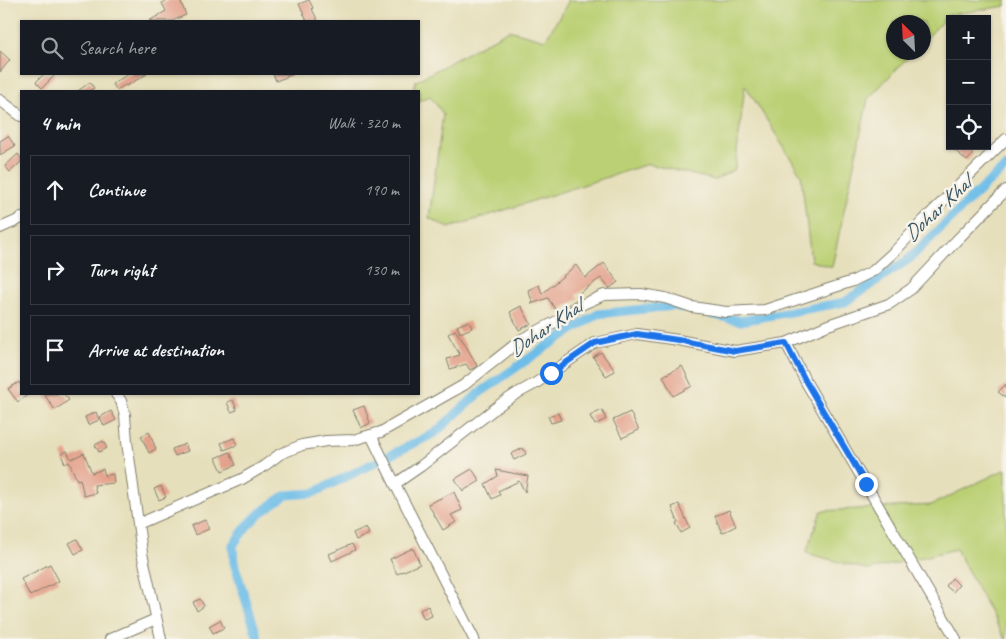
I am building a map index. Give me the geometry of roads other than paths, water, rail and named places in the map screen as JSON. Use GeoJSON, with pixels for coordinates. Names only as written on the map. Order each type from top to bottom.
{"type":"FeatureCollection","features":[{"type":"Feature","properties":{"kind":"street"},"geometry":{"type":"LineString","coordinates":[[0,100],[20,115]]}},
{"type":"Feature","properties":{"kind":"street"},"geometry":{"type":"LineString","coordinates":[[138,524],[242,479],[280,454],[302,445],[326,441],[373,440],[381,432],[464,385],[522,339],[557,321],[583,304],[604,295],[641,294],[665,298],[692,307],[726,312],[765,310],[853,281],[873,271],[1005,144]]}},
{"type":"Feature","properties":{"kind":"street"},"geometry":{"type":"LineString","coordinates":[[395,484],[502,403],[536,383],[595,343],[637,334],[735,351],[786,343],[828,325],[888,304],[911,289],[954,242],[1006,190]]}},
{"type":"Feature","properties":{"kind":"street"},"geometry":{"type":"LineString","coordinates":[[0,228],[20,219]]}},
{"type":"Feature","properties":{"kind":"street"},"geometry":{"type":"LineString","coordinates":[[786,343],[811,390],[955,639]]}},
{"type":"Feature","properties":{"kind":"street"},"geometry":{"type":"LineString","coordinates":[[117,395],[126,415],[126,442],[142,553],[161,639]]}},
{"type":"Feature","properties":{"kind":"street"},"geometry":{"type":"LineString","coordinates":[[373,440],[474,639]]}},
{"type":"Feature","properties":{"kind":"street"},"geometry":{"type":"LineString","coordinates":[[110,639],[156,618]]}},
{"type":"Feature","properties":{"kind":"waterway","name":"Dohar Khal"},"geometry":{"type":"LineString","coordinates":[[711,314],[741,321],[845,302],[909,259],[1006,167]]}},
{"type":"Feature","properties":{"kind":"waterway","name":"Dohar Khal"},"geometry":{"type":"LineString","coordinates":[[258,639],[234,563],[233,545],[247,526],[260,513],[286,495],[313,493],[435,433],[478,394],[547,346],[598,314],[673,306],[684,308]]}}]}
